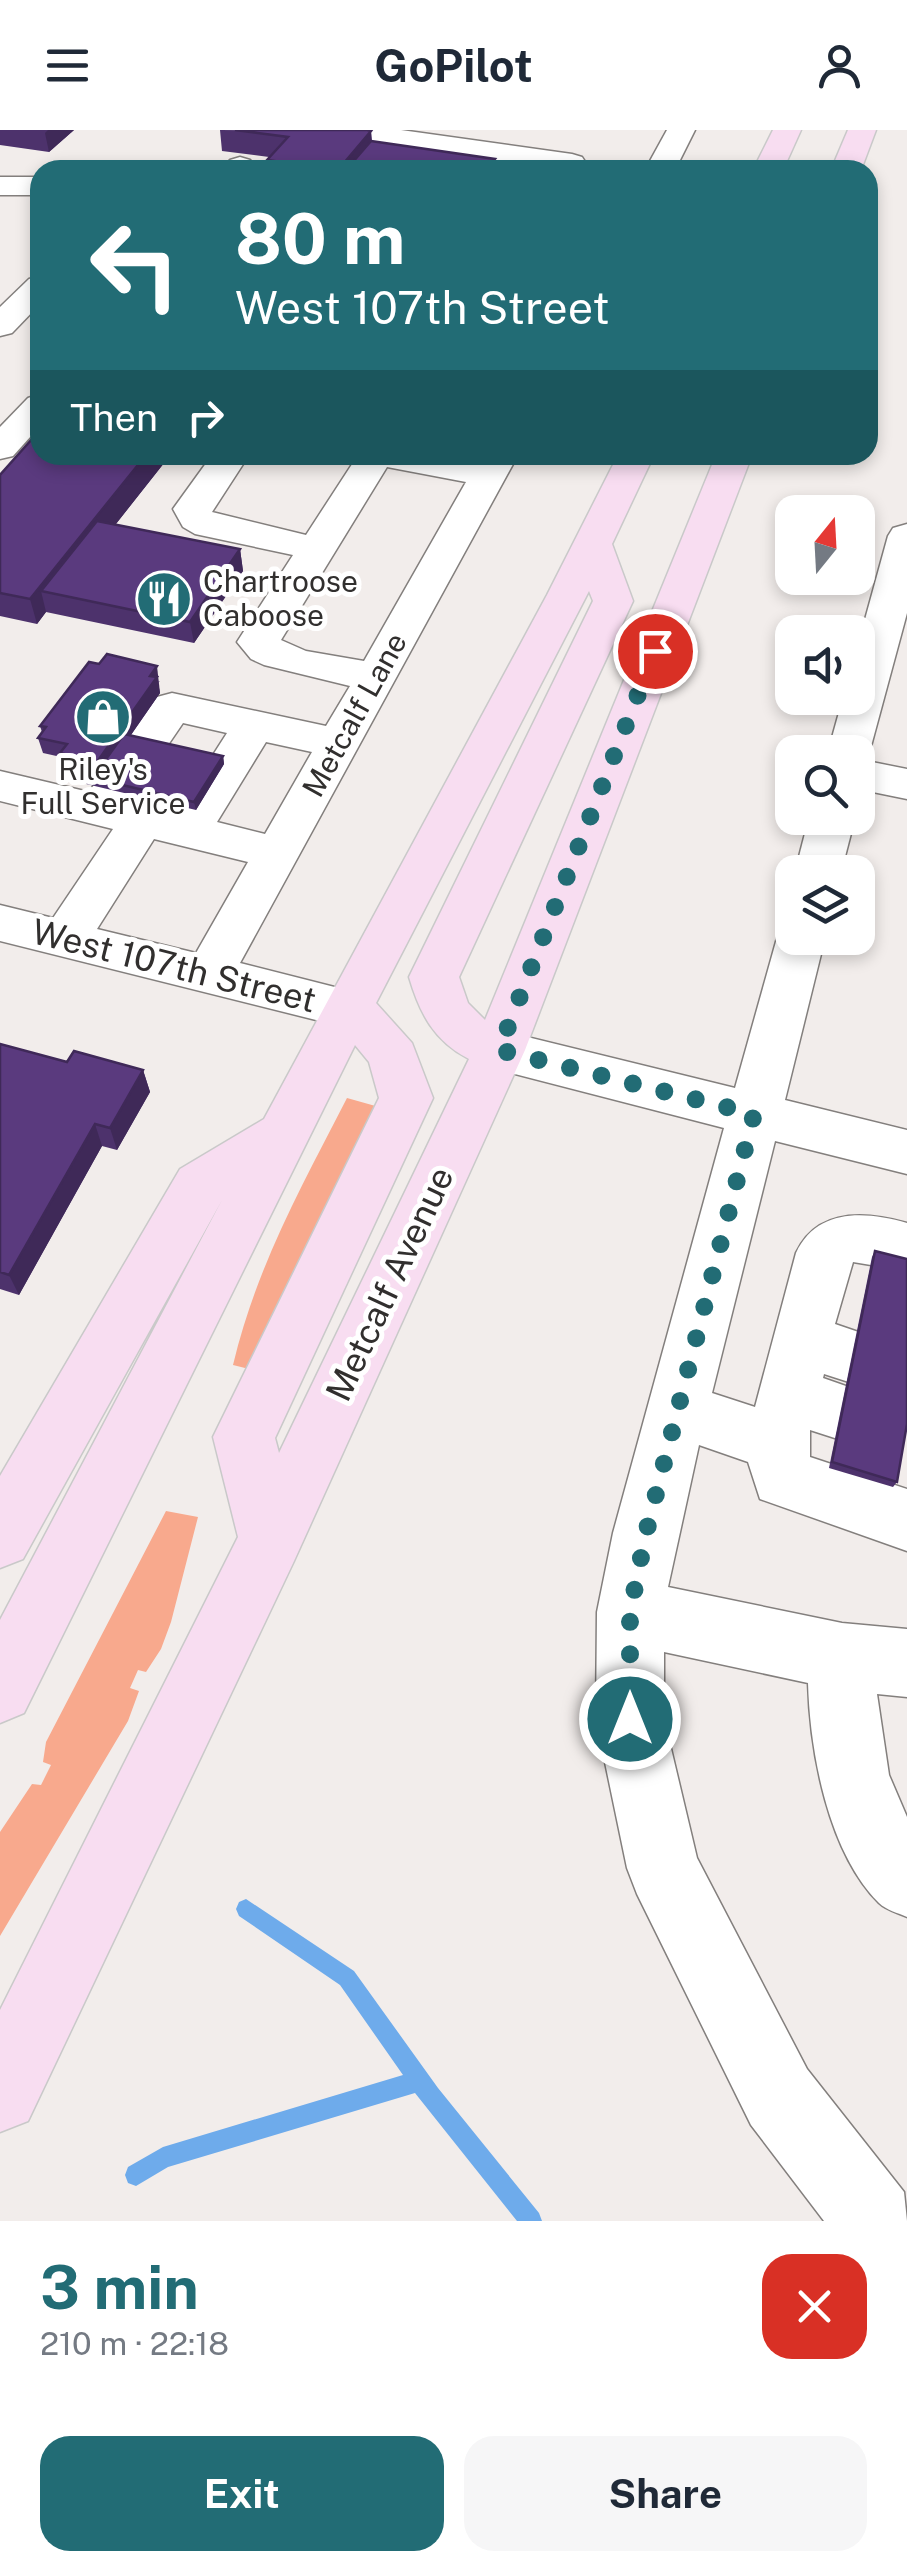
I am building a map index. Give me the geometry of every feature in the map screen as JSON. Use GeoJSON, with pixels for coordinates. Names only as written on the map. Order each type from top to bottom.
{"type":"FeatureCollection","features":[{"type":"Feature","properties":{"kind":"main road"},"geometry":{"type":"LineString","coordinates":[[772,160],[786,130]]}},
{"type":"Feature","properties":{"kind":"main road"},"geometry":{"type":"LineString","coordinates":[[850,160],[862,130]]}},
{"type":"Feature","properties":{"kind":"main road"},"geometry":{"type":"LineString","coordinates":[[0,1689],[348,1009],[594,546],[631,465]]}},
{"type":"Feature","properties":{"kind":"main road","name":"Metcalf Avenue"},"geometry":{"type":"LineString","coordinates":[[0,2093],[271,1540],[499,1050],[730,465]]}},
{"type":"Feature","properties":{"kind":"main road"},"geometry":{"type":"LineString","coordinates":[[499,1050],[458,1031],[442,1004],[434,977],[614,601],[594,546]]}},
{"type":"Feature","properties":{"kind":"main road"},"geometry":{"type":"LineString","coordinates":[[271,1540],[244,1438],[406,1098],[400,1065],[382,1036],[348,1009]]}},
{"type":"Feature","properties":{"kind":"main road"},"geometry":{"type":"LineString","coordinates":[[0,1537],[200,1185],[286,1132]]}},
{"type":"Feature","properties":{"kind":"street"},"geometry":{"type":"LineString","coordinates":[[366,130],[363,134],[575,158]]}},
{"type":"Feature","properties":{"kind":"street"},"geometry":{"type":"LineString","coordinates":[[665,160],[681,130]]}},
{"type":"Feature","properties":{"kind":"street"},"geometry":{"type":"LineString","coordinates":[[0,186],[30,186]]}},
{"type":"Feature","properties":{"kind":"street"},"geometry":{"type":"LineString","coordinates":[[0,326],[30,296]]}},
{"type":"Feature","properties":{"kind":"street"},"geometry":{"type":"LineString","coordinates":[[0,448],[30,397]]}},
{"type":"Feature","properties":{"kind":"street"},"geometry":{"type":"LineString","coordinates":[[224,465],[192,509],[196,519],[209,526],[318,548]]}},
{"type":"Feature","properties":{"kind":"street"},"geometry":{"type":"LineString","coordinates":[[372,465],[258,642],[264,652],[280,658],[376,677]]}},
{"type":"Feature","properties":{"kind":"street","name":"Metcalf Lane"},"geometry":{"type":"LineString","coordinates":[[209,974],[494,465]]}},
{"type":"Feature","properties":{"kind":"street"},"geometry":{"type":"LineString","coordinates":[[854,735],[907,536]]}},
{"type":"Feature","properties":{"kind":"street"},"geometry":{"type":"LineString","coordinates":[[144,820],[172,707],[338,743]]}},
{"type":"Feature","properties":{"kind":"street"},"geometry":{"type":"LineString","coordinates":[[65,939],[144,820],[233,720]]}},
{"type":"Feature","properties":{"kind":"street"},"geometry":{"type":"LineString","coordinates":[[875,777],[907,784]]}},
{"type":"Feature","properties":{"kind":"street"},"geometry":{"type":"LineString","coordinates":[[0,786],[277,852]]}},
{"type":"Feature","properties":{"kind":"street","name":"West 107th Street"},"geometry":{"type":"LineString","coordinates":[[0,923],[348,1009]]}},
{"type":"Feature","properties":{"kind":"street"},"geometry":{"type":"LineString","coordinates":[[796,955],[678,1409],[630,1612],[630,1719],[663,1868],[779,2097],[875,2221]]}},
{"type":"Feature","properties":{"kind":"street"},"geometry":{"type":"LineString","coordinates":[[499,1050],[907,1152]]}},
{"type":"Feature","properties":{"kind":"street"},"geometry":{"type":"LineString","coordinates":[[907,1247],[859,1236],[836,1240],[824,1253],[842,1287],[782,1478],[907,1520]]}},
{"type":"Feature","properties":{"kind":"street"},"geometry":{"type":"LineString","coordinates":[[678,1409],[812,1389]]}},
{"type":"Feature","properties":{"kind":"street"},"geometry":{"type":"LineString","coordinates":[[630,1612],[874,1660],[842,1715],[855,1790],[883,1851],[907,1880]]}},
{"type":"Feature","properties":{"kind":"shaded area"},"geometry":{"type":"Polygon","coordinates":[[[347,1098],[379,1107],[249,1369],[233,1365],[267,1260],[347,1098]]]}},
{"type":"Feature","properties":{"kind":"shaded area"},"geometry":{"type":"Polygon","coordinates":[[[166,1511],[198,1517],[161,1649],[146,1672],[138,1670],[130,1688],[139,1691],[128,1721],[0,1936],[0,1832],[32,1784],[41,1785],[51,1765],[43,1762],[46,1742],[166,1511]]]}},
{"type":"Feature","properties":{"kind":"building"},"geometry":{"type":"Polygon","coordinates":[[[235,130],[371,131],[346,160],[267,160],[288,137],[235,130]]]}},
{"type":"Feature","properties":{"kind":"building"},"geometry":{"type":"Polygon","coordinates":[[[371,141],[495,159],[494,160],[355,160],[371,141]]]}},
{"type":"Feature","properties":{"kind":"building"},"geometry":{"type":"Polygon","coordinates":[[[30,441],[30,465],[138,465],[30,599],[0,593],[0,475],[30,441]]]}},
{"type":"Feature","properties":{"kind":"building"},"geometry":{"type":"Polygon","coordinates":[[[97,521],[240,549],[190,622],[41,591],[97,521]]]}},
{"type":"Feature","properties":{"kind":"building","name":"Riley's Full Service"},"geometry":{"type":"Polygon","coordinates":[[[107,654],[157,666],[150,676],[157,677],[97,762],[60,753],[67,744],[38,738],[46,727],[40,726],[89,662],[99,664],[107,654]]]}},
{"type":"Feature","properties":{"kind":"building"},"geometry":{"type":"Polygon","coordinates":[[[124,734],[223,756],[194,802],[80,775],[86,766],[99,769],[124,734]]]}},
{"type":"Feature","properties":{"kind":"building"},"geometry":{"type":"Polygon","coordinates":[[[0,1044],[67,1062],[74,1051],[143,1070],[110,1128],[95,1124],[9,1275],[0,1272],[0,1044]]]}},
{"type":"Feature","properties":{"kind":"building"},"geometry":{"type":"Polygon","coordinates":[[[875,1251],[907,1259],[907,1424],[897,1482],[832,1462],[875,1251]]]}},
{"type":"Feature","properties":{"kind":"waterway"},"geometry":{"type":"LineString","coordinates":[[246,1909],[347,1978],[420,2081]]}},
{"type":"Feature","properties":{"kind":"waterway"},"geometry":{"type":"LineString","coordinates":[[136,2175],[163,2158],[420,2081]]}},
{"type":"Feature","properties":{"kind":"waterway"},"geometry":{"type":"LineString","coordinates":[[420,2081],[531,2221]]}},
{"type":"Feature","properties":{"kind":"place","name":"Chartroose Caboose"},"geometry":{"type":"Point","coordinates":[164,599]}},
{"type":"Feature","properties":{"kind":"place","name":"Riley's Full Service"},"geometry":{"type":"Point","coordinates":[103,717]}},
{"type":"Feature","properties":{"kind":"route"},"geometry":{"type":"LineString","coordinates":[[630,1719],[630,1612],[646,1533],[754,1114],[499,1050],[655,651]]}}]}
